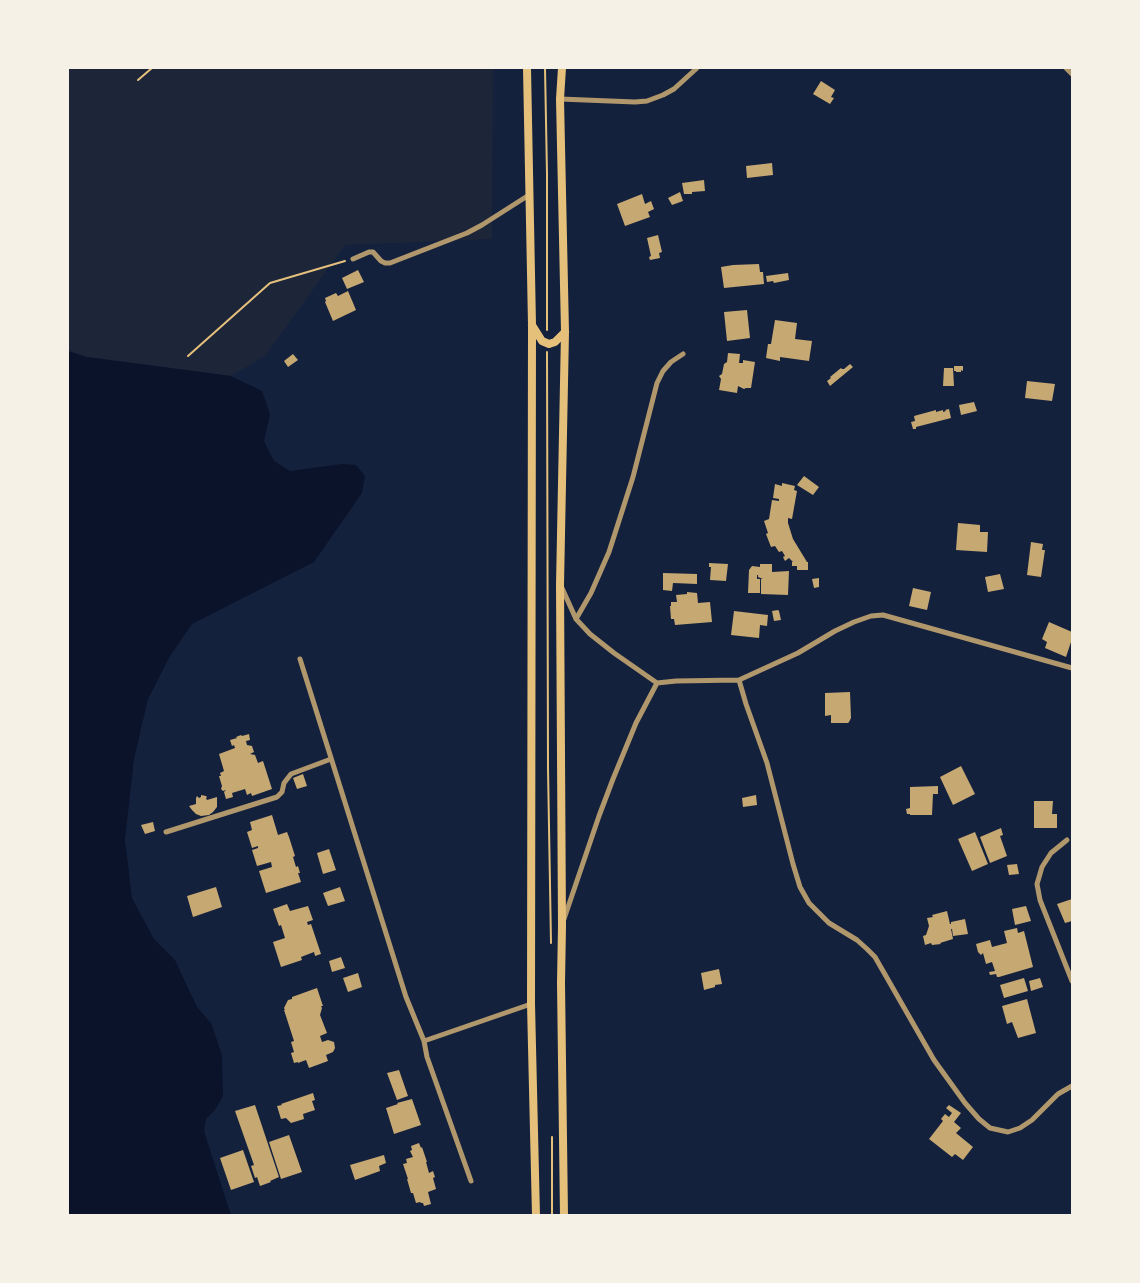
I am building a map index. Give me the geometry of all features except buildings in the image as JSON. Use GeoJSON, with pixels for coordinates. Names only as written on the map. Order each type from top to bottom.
{"type":"FeatureCollection","features":[{"type":"Feature","properties":{"kind":"main road"},"geometry":{"type":"LineString","coordinates":[[527,68],[532,325],[531,1004],[536,1216]]}},
{"type":"Feature","properties":{"kind":"main road"},"geometry":{"type":"LineString","coordinates":[[562,68],[560,99],[564,332],[560,585],[561,983],[564,1216]]}},
{"type":"Feature","properties":{"kind":"main road"},"geometry":{"type":"LineString","coordinates":[[532,325],[542,341],[547,343],[555,342],[564,332]]}},
{"type":"Feature","properties":{"kind":"street"},"geometry":{"type":"LineString","coordinates":[[560,99],[635,102],[647,100],[674,89],[697,68]]}},
{"type":"Feature","properties":{"kind":"street"},"geometry":{"type":"LineString","coordinates":[[1066,68],[1072,74]]}},
{"type":"Feature","properties":{"kind":"street"},"geometry":{"type":"LineString","coordinates":[[353,259],[373,252],[381,261],[390,263],[467,233],[529,195]]}},
{"type":"Feature","properties":{"kind":"street"},"geometry":{"type":"LineString","coordinates":[[576,619],[609,552],[633,477],[657,383],[663,371],[671,362],[683,354]]}},
{"type":"Feature","properties":{"kind":"street"},"geometry":{"type":"LineString","coordinates":[[560,585],[576,619],[590,634],[657,683],[739,680],[798,653],[854,622],[871,616],[883,615],[1072,668]]}},
{"type":"Feature","properties":{"kind":"street"},"geometry":{"type":"LineString","coordinates":[[300,659],[406,997],[424,1041],[427,1057],[471,1181]]}},
{"type":"Feature","properties":{"kind":"street"},"geometry":{"type":"LineString","coordinates":[[739,680],[767,763],[800,887],[810,903],[829,923],[857,940],[875,958],[934,1060],[969,1108],[990,1128],[1008,1132],[1020,1128],[1032,1120],[1058,1094],[1072,1086]]}},
{"type":"Feature","properties":{"kind":"street"},"geometry":{"type":"LineString","coordinates":[[562,926],[613,779],[636,724],[657,683]]}},
{"type":"Feature","properties":{"kind":"street"},"geometry":{"type":"LineString","coordinates":[[166,832],[276,797],[282,792],[284,783],[291,774],[331,759]]}},
{"type":"Feature","properties":{"kind":"street"},"geometry":{"type":"LineString","coordinates":[[1067,840],[1051,853],[1042,867],[1037,884],[1040,900],[1072,980]]}},
{"type":"Feature","properties":{"kind":"street"},"geometry":{"type":"LineString","coordinates":[[424,1041],[531,1004]]}},
{"type":"Feature","properties":{"kind":"path"},"geometry":{"type":"LineString","coordinates":[[138,80],[152,68]]}},
{"type":"Feature","properties":{"kind":"path"},"geometry":{"type":"LineString","coordinates":[[545,68],[547,174],[548,758],[551,944]]}},
{"type":"Feature","properties":{"kind":"path"},"geometry":{"type":"LineString","coordinates":[[188,356],[270,283],[353,259]]}},
{"type":"Feature","properties":{"kind":"path"},"geometry":{"type":"LineString","coordinates":[[552,1138],[552,1216]]}},
{"type":"Feature","properties":{"kind":"shaded area"},"geometry":{"type":"Polygon","coordinates":[[[68,68],[493,68],[492,239],[345,245],[266,355],[231,376],[87,357],[68,351],[68,68]]]}},
{"type":"Feature","properties":{"kind":"shaded area"},"geometry":{"type":"Polygon","coordinates":[[[68,351],[87,357],[231,376],[262,391],[270,414],[264,441],[274,461],[290,471],[342,464],[356,465],[365,476],[362,493],[314,562],[192,624],[170,656],[148,699],[134,759],[125,840],[132,898],[154,939],[175,960],[197,1007],[211,1023],[222,1055],[223,1096],[215,1110],[206,1119],[204,1131],[231,1215],[68,1215],[68,351]]]}}]}
